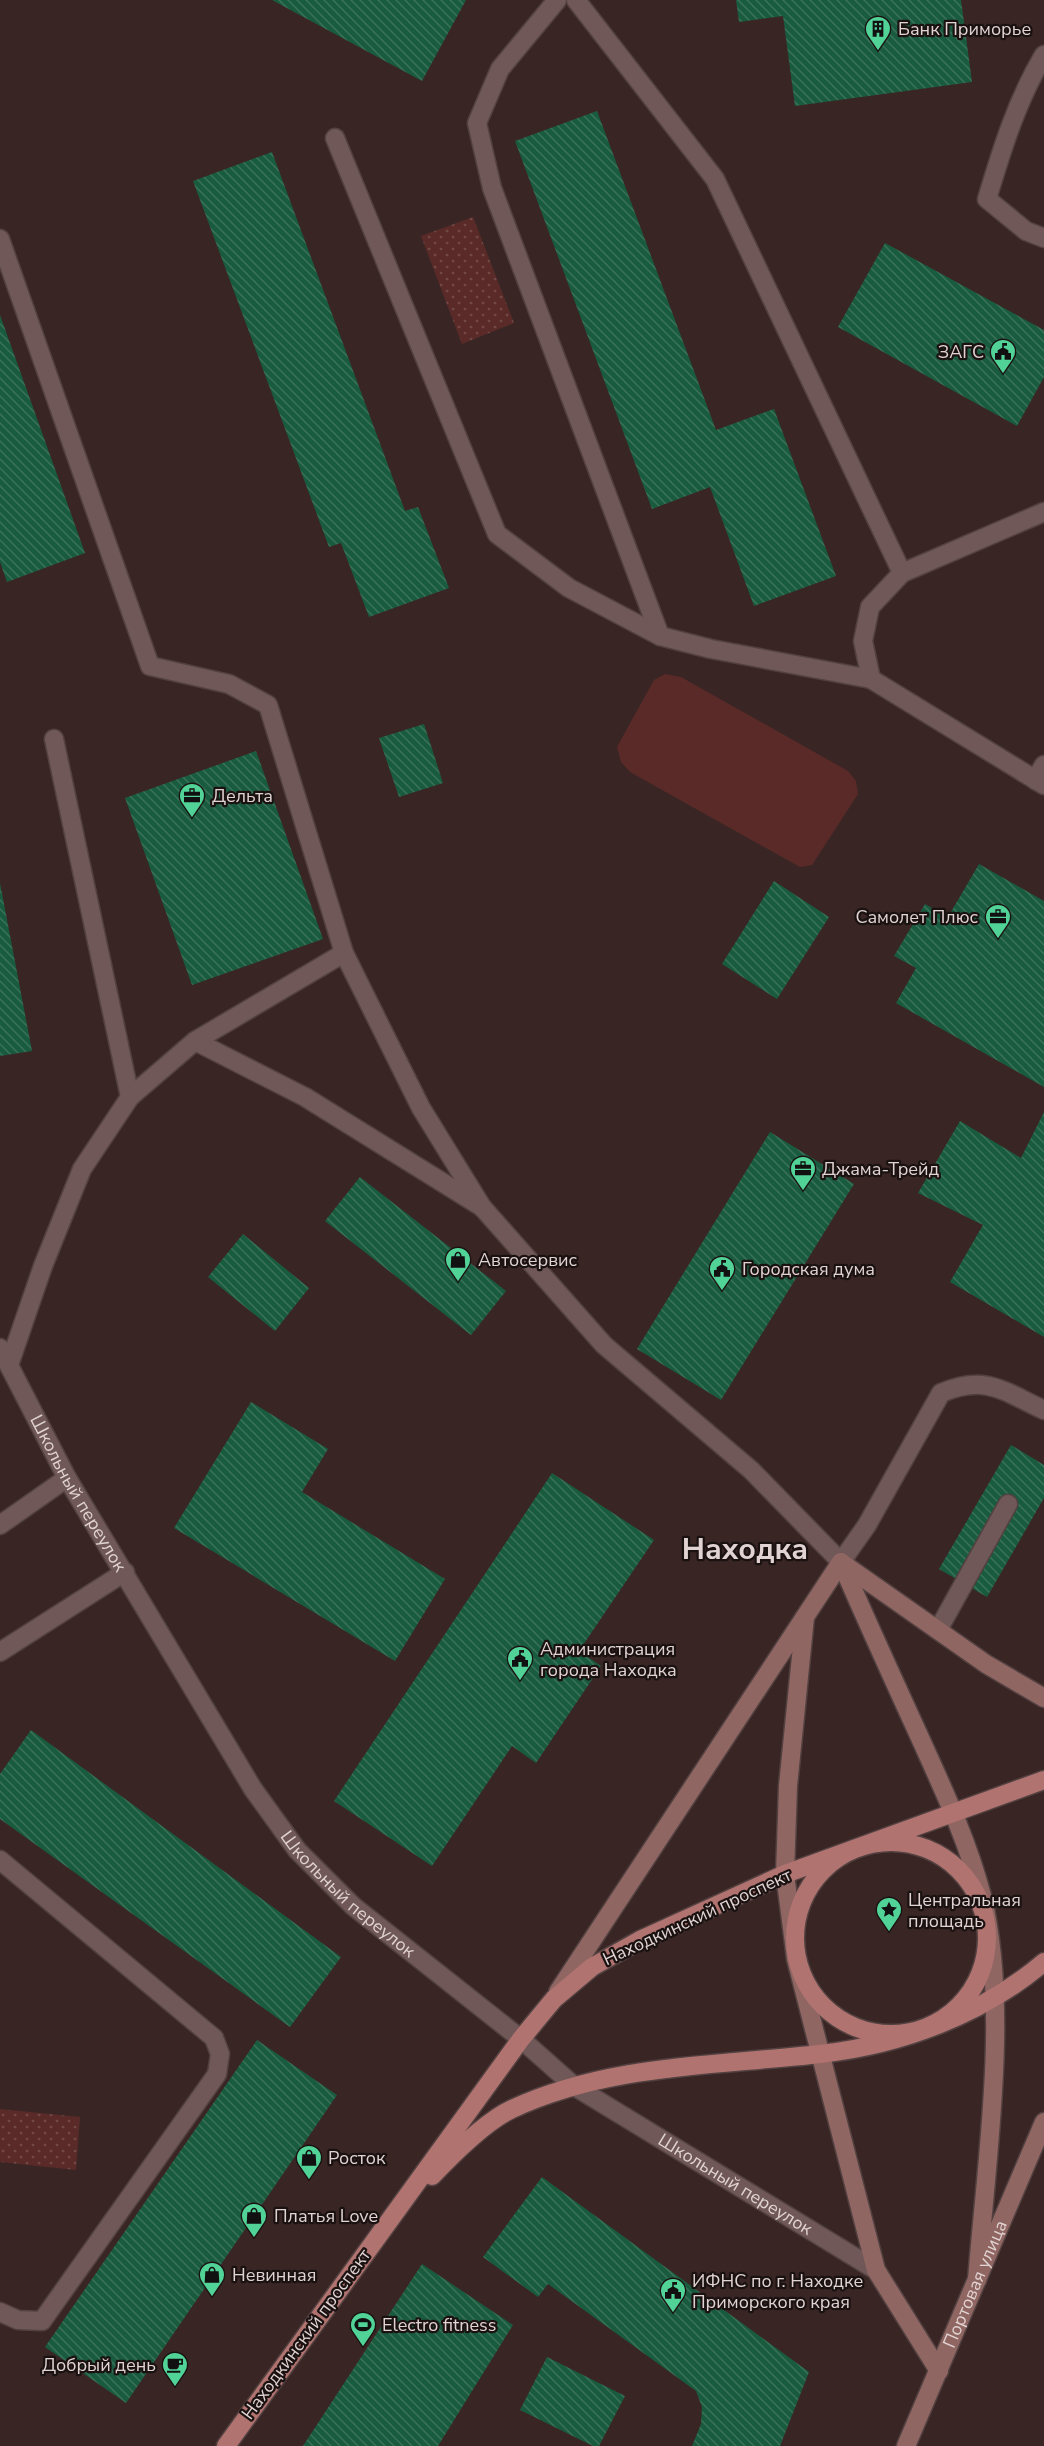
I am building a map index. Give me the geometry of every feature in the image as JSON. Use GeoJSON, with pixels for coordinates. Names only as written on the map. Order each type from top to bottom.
{"type":"FeatureCollection","features":[{"type":"Feature","properties":{"kind":"main road","name":"Находкинский проспект"},"geometry":{"type":"LineString","coordinates":[[226,2446],[521,2039],[554,1999],[592,1966],[640,1940],[785,1874],[1044,1780]]}},
{"type":"Feature","properties":{"kind":"main road"},"geometry":{"type":"LineString","coordinates":[[901,1842],[920,1847],[930,1850],[956,1866],[975,1890],[986,1918],[988,1948],[980,1977],[969,1994],[963,2003],[940,2022],[911,2033],[881,2034],[851,2026],[826,2010],[807,1987],[796,1959],[794,1929],[801,1900],[818,1873],[842,1854],[870,1843],[901,1842]]}},
{"type":"Feature","properties":{"kind":"main road","name":"Находкинский проспект"},"geometry":{"type":"LineString","coordinates":[[387,2223],[458,2150],[510,2110],[574,2086],[627,2073],[822,2054],[868,2046],[956,2019],[993,2000],[1044,1962]]}},
{"type":"Feature","properties":{"kind":"street"},"geometry":{"type":"LineString","coordinates":[[557,0],[500,69],[477,123],[492,188],[660,636]]}},
{"type":"Feature","properties":{"kind":"street"},"geometry":{"type":"LineString","coordinates":[[576,0],[715,179],[902,573]]}},
{"type":"Feature","properties":{"kind":"street"},"geometry":{"type":"LineString","coordinates":[[1044,55],[1030,79],[1007,131],[987,200],[1026,231],[1044,238]]}},
{"type":"Feature","properties":{"kind":"street"},"geometry":{"type":"LineString","coordinates":[[335,138],[497,534],[569,588],[660,636],[711,649],[871,679],[1041,777]]}},
{"type":"Feature","properties":{"kind":"street"},"geometry":{"type":"LineString","coordinates":[[0,239],[150,666],[229,684],[268,705],[344,953],[421,1108],[482,1207],[604,1346],[751,1470],[841,1562],[986,1664],[1044,1698]]}},
{"type":"Feature","properties":{"kind":"street"},"geometry":{"type":"LineString","coordinates":[[871,679],[863,641],[870,607],[902,573],[1044,512]]}},
{"type":"Feature","properties":{"kind":"street"},"geometry":{"type":"LineString","coordinates":[[54,739],[130,1097]]}},
{"type":"Feature","properties":{"kind":"street"},"geometry":{"type":"LineString","coordinates":[[9,1365],[82,1169],[130,1097],[195,1041],[344,953]]}},
{"type":"Feature","properties":{"kind":"street"},"geometry":{"type":"LineString","coordinates":[[195,1041],[305,1097],[482,1207]]}},
{"type":"Feature","properties":{"kind":"street","name":"Школьный переулок"},"geometry":{"type":"LineString","coordinates":[[0,1348],[67,1478],[125,1572],[252,1790],[297,1850],[353,1906],[521,2039],[574,2086],[876,2270]]}},
{"type":"Feature","properties":{"kind":"street"},"geometry":{"type":"LineString","coordinates":[[554,1999],[867,1525],[941,1393],[963,1384],[990,1385],[1044,1410]]}},
{"type":"Feature","properties":{"kind":"street"},"geometry":{"type":"LineString","coordinates":[[0,1525],[67,1478]]}},
{"type":"Feature","properties":{"kind":"street"},"geometry":{"type":"LineString","coordinates":[[938,1630],[1008,1504]]}},
{"type":"Feature","properties":{"kind":"street"},"geometry":{"type":"LineString","coordinates":[[841,1562],[954,1813],[982,1895],[993,2000],[994,2054],[976,2280]]}},
{"type":"Feature","properties":{"kind":"street"},"geometry":{"type":"LineString","coordinates":[[0,1652],[125,1572]]}},
{"type":"Feature","properties":{"kind":"street"},"geometry":{"type":"LineString","coordinates":[[805,1617],[788,1786],[785,1874],[796,1959],[876,2270],[939,2371]]}},
{"type":"Feature","properties":{"kind":"street"},"geometry":{"type":"LineString","coordinates":[[0,1860],[214,2038],[220,2054],[217,2074],[42,2320],[18,2320],[0,2312]]}},
{"type":"Feature","properties":{"kind":"street","name":"Портовая улица"},"geometry":{"type":"LineString","coordinates":[[906,2446],[1044,2122]]}},
{"type":"Feature","properties":{"kind":"shaded area"},"geometry":{"type":"Polygon","coordinates":[[[473,217],[514,323],[462,344],[421,236],[473,217]]]}},
{"type":"Feature","properties":{"kind":"shaded area"},"geometry":{"type":"Polygon","coordinates":[[[665,674],[681,677],[848,771],[856,781],[858,794],[812,865],[800,867],[630,772],[621,762],[617,747],[654,680],[665,674]]]}},
{"type":"Feature","properties":{"kind":"shaded area"},"geometry":{"type":"Polygon","coordinates":[[[0,2109],[80,2117],[76,2170],[0,2162],[0,2109]]]}},
{"type":"Feature","properties":{"kind":"building"},"geometry":{"type":"Polygon","coordinates":[[[272,0],[466,0],[422,81],[272,0]]]}},
{"type":"Feature","properties":{"kind":"building","name":"Банк Приморье"},"geometry":{"type":"Polygon","coordinates":[[[736,0],[961,0],[972,82],[795,106],[783,16],[739,22],[736,0]]]}},
{"type":"Feature","properties":{"kind":"building"},"geometry":{"type":"Polygon","coordinates":[[[597,111],[716,430],[774,409],[836,576],[754,606],[710,487],[652,509],[515,141],[597,111]]]}},
{"type":"Feature","properties":{"kind":"building"},"geometry":{"type":"Polygon","coordinates":[[[272,152],[405,511],[418,507],[449,588],[369,617],[341,543],[329,547],[193,181],[272,152]]]}},
{"type":"Feature","properties":{"kind":"building"},"geometry":{"type":"Polygon","coordinates":[[[885,243],[1044,330],[1044,377],[1017,426],[838,327],[885,243]]]}},
{"type":"Feature","properties":{"kind":"building"},"geometry":{"type":"Polygon","coordinates":[[[0,315],[85,553],[7,582],[0,562],[0,315]]]}},
{"type":"Feature","properties":{"kind":"building"},"geometry":{"type":"Polygon","coordinates":[[[424,724],[443,783],[399,797],[379,738],[424,724]]]}},
{"type":"Feature","properties":{"kind":"building"},"geometry":{"type":"Polygon","coordinates":[[[256,751],[323,939],[192,985],[125,798],[256,751]]]}},
{"type":"Feature","properties":{"kind":"building"},"geometry":{"type":"Polygon","coordinates":[[[979,864],[1044,901],[1044,1087],[896,1003],[916,968],[894,956],[925,904],[948,917],[979,864]]]}},
{"type":"Feature","properties":{"kind":"building"},"geometry":{"type":"Polygon","coordinates":[[[774,881],[829,917],[777,999],[722,964],[774,881]]]}},
{"type":"Feature","properties":{"kind":"building"},"geometry":{"type":"Polygon","coordinates":[[[0,883],[32,1051],[0,1056],[0,883]]]}},
{"type":"Feature","properties":{"kind":"building"},"geometry":{"type":"Polygon","coordinates":[[[1044,1112],[1044,1337],[950,1282],[983,1225],[918,1193],[960,1121],[1021,1158],[1044,1112]]]}},
{"type":"Feature","properties":{"kind":"building"},"geometry":{"type":"Polygon","coordinates":[[[770,1132],[854,1184],[721,1400],[637,1349],[770,1132]]]}},
{"type":"Feature","properties":{"kind":"building"},"geometry":{"type":"Polygon","coordinates":[[[360,1177],[506,1291],[471,1335],[325,1221],[360,1177]]]}},
{"type":"Feature","properties":{"kind":"building"},"geometry":{"type":"Polygon","coordinates":[[[243,1234],[309,1288],[275,1331],[208,1277],[243,1234]]]}},
{"type":"Feature","properties":{"kind":"building"},"geometry":{"type":"Polygon","coordinates":[[[251,1402],[328,1449],[302,1492],[445,1579],[395,1661],[174,1528],[251,1402]]]}},
{"type":"Feature","properties":{"kind":"building"},"geometry":{"type":"Polygon","coordinates":[[[1011,1445],[1044,1465],[1044,1498],[987,1597],[939,1569],[1011,1445]]]}},
{"type":"Feature","properties":{"kind":"building"},"geometry":{"type":"Polygon","coordinates":[[[552,1473],[654,1540],[579,1651],[601,1666],[536,1763],[512,1746],[432,1866],[334,1801],[552,1473]]]}},
{"type":"Feature","properties":{"kind":"building"},"geometry":{"type":"Polygon","coordinates":[[[31,1730],[341,1957],[290,2027],[0,1819],[0,1774],[31,1730]]]}},
{"type":"Feature","properties":{"kind":"building"},"geometry":{"type":"Polygon","coordinates":[[[257,2040],[337,2095],[126,2403],[45,2347],[257,2040]]]}},
{"type":"Feature","properties":{"kind":"building"},"geometry":{"type":"Polygon","coordinates":[[[542,2177],[809,2372],[780,2446],[692,2446],[701,2424],[702,2407],[696,2391],[548,2284],[538,2297],[483,2257],[542,2177]]]}},
{"type":"Feature","properties":{"kind":"building"},"geometry":{"type":"Polygon","coordinates":[[[422,2264],[513,2325],[438,2446],[303,2446],[422,2264]]]}},
{"type":"Feature","properties":{"kind":"building"},"geometry":{"type":"Polygon","coordinates":[[[547,2357],[625,2396],[599,2446],[593,2446],[520,2410],[547,2357]]]}},
{"type":"Feature","properties":{"kind":"place","name":"Банк Приморье"},"geometry":{"type":"Point","coordinates":[878,52]}},
{"type":"Feature","properties":{"kind":"place","name":"ЗАГС"},"geometry":{"type":"Point","coordinates":[1003,375]}},
{"type":"Feature","properties":{"kind":"place","name":"Дельта"},"geometry":{"type":"Point","coordinates":[192,819]}},
{"type":"Feature","properties":{"kind":"place","name":"Самолет Плюс"},"geometry":{"type":"Point","coordinates":[998,940]}},
{"type":"Feature","properties":{"kind":"place","name":"Джама-Трейд"},"geometry":{"type":"Point","coordinates":[803,1192]}},
{"type":"Feature","properties":{"kind":"place","name":"Автосервис"},"geometry":{"type":"Point","coordinates":[458,1283]}},
{"type":"Feature","properties":{"kind":"place","name":"Городская дума"},"geometry":{"type":"Point","coordinates":[722,1292]}},
{"type":"Feature","properties":{"kind":"place","name":"Администрация города Находка"},"geometry":{"type":"Point","coordinates":[520,1682]}},
{"type":"Feature","properties":{"kind":"place","name":"Центральная площадь"},"geometry":{"type":"Point","coordinates":[889,1933]}},
{"type":"Feature","properties":{"kind":"place","name":"Росток"},"geometry":{"type":"Point","coordinates":[309,2181]}},
{"type":"Feature","properties":{"kind":"place","name":"Платья Love"},"geometry":{"type":"Point","coordinates":[254,2239]}},
{"type":"Feature","properties":{"kind":"place","name":"Невинная"},"geometry":{"type":"Point","coordinates":[212,2298]}},
{"type":"Feature","properties":{"kind":"place","name":"ИФНС по г. Находке Приморского края"},"geometry":{"type":"Point","coordinates":[673,2314]}},
{"type":"Feature","properties":{"kind":"place","name":"Electro fitness"},"geometry":{"type":"Point","coordinates":[363,2348]}},
{"type":"Feature","properties":{"kind":"place","name":"Добрый день"},"geometry":{"type":"Point","coordinates":[175,2388]}},
{"type":"Feature","properties":{"kind":"district","name":"Находка"},"geometry":{"type":"Point","coordinates":[745,1549]}}]}
